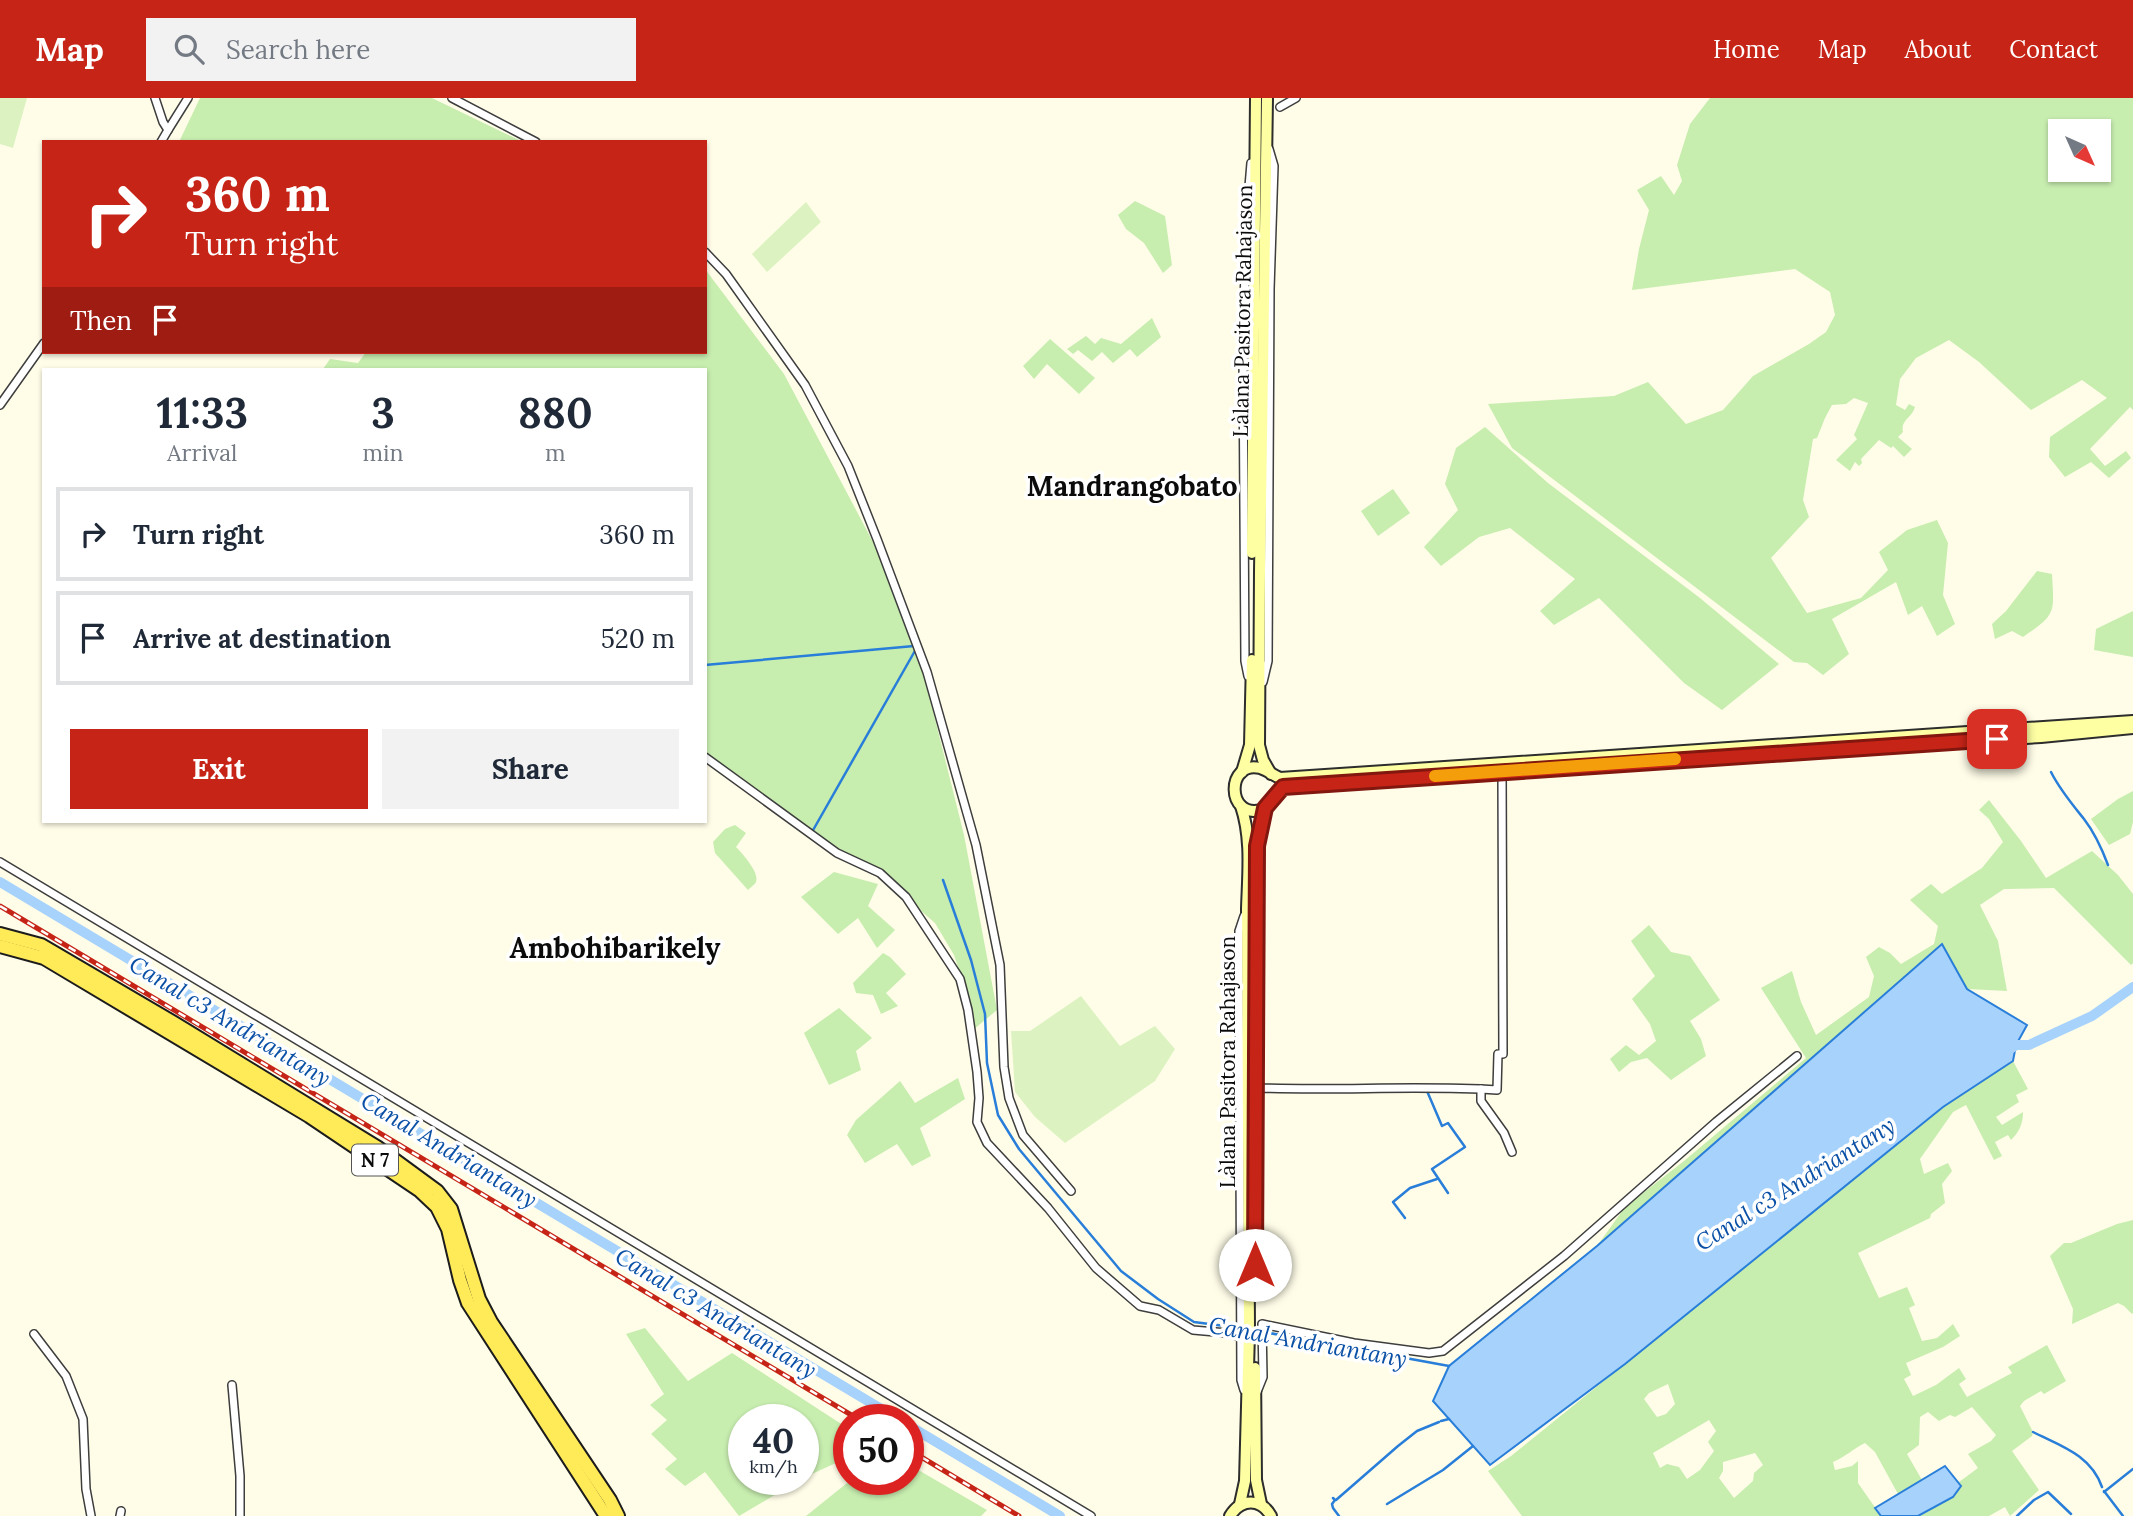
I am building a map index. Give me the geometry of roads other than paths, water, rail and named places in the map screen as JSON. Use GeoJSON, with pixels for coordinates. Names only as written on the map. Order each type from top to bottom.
{"type":"FeatureCollection","features":[{"type":"Feature","properties":{"kind":"main road","name":"Làlana Pasitora Rahajason"},"geometry":{"type":"LineString","coordinates":[[1256,98],[1261,133],[1256,693],[1259,745],[1271,775]]}},
{"type":"Feature","properties":{"kind":"main road","name":"Làlana Pasitora Rahajason"},"geometry":{"type":"LineString","coordinates":[[1261,133],[1267,98]]}},
{"type":"Feature","properties":{"kind":"main road","name":"Làlana Pasitora Rahajason"},"geometry":{"type":"LineString","coordinates":[[1242,772],[1250,745],[1256,693]]}},
{"type":"Feature","properties":{"kind":"main road"},"geometry":{"type":"LineString","coordinates":[[1271,775],[1276,783],[1274,799],[1265,808],[1253,811],[1241,806],[1237,801],[1235,782],[1242,772],[1248,769],[1260,768],[1280,778],[2133,721]]}},
{"type":"Feature","properties":{"kind":"main road"},"geometry":{"type":"LineString","coordinates":[[1276,793],[1289,785],[2041,737],[2133,728]]}},
{"type":"Feature","properties":{"kind":"main road","name":"Làlana Pasitora Rahajason"},"geometry":{"type":"LineString","coordinates":[[1241,806],[1248,825],[1249,847],[1247,909],[1252,1320]]}},
{"type":"Feature","properties":{"kind":"main road","name":"Làlana Pasitora Rahajason"},"geometry":{"type":"LineString","coordinates":[[1252,1320],[1257,846],[1265,808]]}},
{"type":"Feature","properties":{"kind":"main road","name":"N 7"},"geometry":{"type":"LineString","coordinates":[[0,934],[41,945],[174,1023],[377,1147],[437,1191],[450,1209],[479,1299],[491,1322],[618,1516]]}},
{"type":"Feature","properties":{"kind":"main road","name":"N 7"},"geometry":{"type":"LineString","coordinates":[[0,946],[44,958],[309,1116],[419,1190],[437,1207],[448,1229],[468,1303],[607,1516]]}},
{"type":"Feature","properties":{"kind":"main road"},"geometry":{"type":"LineString","coordinates":[[1252,1320],[1251,1399],[1256,1480],[1261,1504],[1271,1516]]}},
{"type":"Feature","properties":{"kind":"main road"},"geometry":{"type":"LineString","coordinates":[[1230,1516],[1240,1504],[1245,1481],[1251,1399]]}},
{"type":"Feature","properties":{"kind":"main road"},"geometry":{"type":"LineString","coordinates":[[1240,1504],[1261,1504]]}},
{"type":"Feature","properties":{"kind":"street"},"geometry":{"type":"LineString","coordinates":[[155,98],[168,130]]}},
{"type":"Feature","properties":{"kind":"street"},"geometry":{"type":"LineString","coordinates":[[162,140],[188,98]]}},
{"type":"Feature","properties":{"kind":"street"},"geometry":{"type":"LineString","coordinates":[[452,98],[532,140]]}},
{"type":"Feature","properties":{"kind":"street"},"geometry":{"type":"LineString","coordinates":[[1280,107],[1296,98]]}},
{"type":"Feature","properties":{"kind":"street"},"geometry":{"type":"LineString","coordinates":[[1256,693],[1268,661],[1270,303],[1274,166],[1261,133]]}},
{"type":"Feature","properties":{"kind":"street"},"geometry":{"type":"LineString","coordinates":[[707,254],[726,274],[805,385],[848,466],[872,527],[927,672],[976,845],[1000,965],[1004,1067],[1009,1098],[1023,1135],[1071,1191]]}},
{"type":"Feature","properties":{"kind":"street"},"geometry":{"type":"LineString","coordinates":[[0,405],[42,345]]}},
{"type":"Feature","properties":{"kind":"street"},"geometry":{"type":"LineString","coordinates":[[707,758],[837,853],[880,873],[906,897],[960,979],[968,1010],[977,1072],[977,1122],[987,1143],[1048,1208],[1096,1268],[1140,1306],[1159,1310],[1193,1330],[1250,1334]]}},
{"type":"Feature","properties":{"kind":"street"},"geometry":{"type":"LineString","coordinates":[[1260,1088],[1497,1090],[1498,1054],[1503,1054],[1502,772]]}},
{"type":"Feature","properties":{"kind":"street"},"geometry":{"type":"LineString","coordinates":[[0,862],[1091,1516]]}},
{"type":"Feature","properties":{"kind":"street"},"geometry":{"type":"LineString","coordinates":[[1252,1320],[1354,1343],[1429,1353],[1443,1351],[1564,1256],[1716,1122],[1797,1056]]}},
{"type":"Feature","properties":{"kind":"street"},"geometry":{"type":"LineString","coordinates":[[1481,1089],[1480,1101],[1500,1127],[1512,1152]]}},
{"type":"Feature","properties":{"kind":"street"},"geometry":{"type":"LineString","coordinates":[[33,1334],[66,1376],[83,1419],[86,1489],[91,1516]]}},
{"type":"Feature","properties":{"kind":"street"},"geometry":{"type":"LineString","coordinates":[[232,1385],[240,1476],[240,1516]]}},
{"type":"Feature","properties":{"kind":"water"},"geometry":{"type":"Polygon","coordinates":[[[1942,944],[1967,989],[2027,1025],[2016,1045],[2013,1061],[1943,1107],[1625,1364],[1490,1465],[1433,1401],[1449,1366],[1597,1246],[1942,944]]]}},
{"type":"Feature","properties":{"kind":"water"},"geometry":{"type":"Polygon","coordinates":[[[1945,1466],[1961,1486],[1953,1497],[1918,1516],[1881,1516],[1875,1508],[1945,1466]]]}},
{"type":"Feature","properties":{"kind":"waterway"},"geometry":{"type":"LineString","coordinates":[[707,665],[914,646]]}},
{"type":"Feature","properties":{"kind":"waterway"},"geometry":{"type":"LineString","coordinates":[[812,832],[916,649]]}},
{"type":"Feature","properties":{"kind":"waterway"},"geometry":{"type":"LineString","coordinates":[[2051,772],[2091,829],[2108,865]]}},
{"type":"Feature","properties":{"kind":"waterway","name":"Canal Andriantany"},"geometry":{"type":"LineString","coordinates":[[943,880],[971,960],[985,1014],[987,1063],[998,1115],[1019,1149],[1121,1271],[1194,1322],[1240,1328]]}},
{"type":"Feature","properties":{"kind":"waterway","name":"Canal c3 Andriantany"},"geometry":{"type":"LineString","coordinates":[[0,882],[868,1404]]}},
{"type":"Feature","properties":{"kind":"waterway","name":"Canal c3 Andriantany"},"geometry":{"type":"LineString","coordinates":[[0,882],[873,1404]]}},
{"type":"Feature","properties":{"kind":"waterway","name":"Canal c3 Andriantany"},"geometry":{"type":"LineString","coordinates":[[2007,1051],[2016,1045],[2029,1045],[2092,1016],[2133,987]]}},
{"type":"Feature","properties":{"kind":"waterway"},"geometry":{"type":"LineString","coordinates":[[1427,1091],[1442,1126],[1448,1123],[1465,1147],[1432,1169],[1448,1193]]}},
{"type":"Feature","properties":{"kind":"waterway"},"geometry":{"type":"LineString","coordinates":[[1405,1218],[1393,1202],[1410,1188],[1437,1179]]}},
{"type":"Feature","properties":{"kind":"waterway","name":"Canal Andriantany"},"geometry":{"type":"LineString","coordinates":[[1253,1330],[1449,1366]]}},
{"type":"Feature","properties":{"kind":"waterway"},"geometry":{"type":"LineString","coordinates":[[1441,1421],[1449,1419]]}},
{"type":"Feature","properties":{"kind":"waterway"},"geometry":{"type":"LineString","coordinates":[[1336,1500],[1417,1431],[1439,1422]]}},
{"type":"Feature","properties":{"kind":"waterway"},"geometry":{"type":"LineString","coordinates":[[2033,1432],[2083,1459],[2091,1467],[2102,1487]]}},
{"type":"Feature","properties":{"kind":"waterway","name":"Canal c3 Andriantany"},"geometry":{"type":"LineString","coordinates":[[924,1435],[1060,1516]]}},
{"type":"Feature","properties":{"kind":"waterway","name":"Canal c3 Andriantany"},"geometry":{"type":"LineString","coordinates":[[924,1439],[1054,1516]]}},
{"type":"Feature","properties":{"kind":"waterway"},"geometry":{"type":"LineString","coordinates":[[1387,1504],[1443,1470],[1473,1446]]}},
{"type":"Feature","properties":{"kind":"waterway"},"geometry":{"type":"LineString","coordinates":[[2104,1492],[2133,1469]]}},
{"type":"Feature","properties":{"kind":"waterway"},"geometry":{"type":"LineString","coordinates":[[2104,1491],[2123,1516]]}},
{"type":"Feature","properties":{"kind":"waterway"},"geometry":{"type":"LineString","coordinates":[[2017,1516],[2034,1500],[2048,1492],[2071,1514]]}},
{"type":"Feature","properties":{"kind":"waterway"},"geometry":{"type":"LineString","coordinates":[[1333,1498],[1333,1508],[1339,1516]]}},
{"type":"Feature","properties":{"kind":"railway"},"geometry":{"type":"LineString","coordinates":[[0,906],[833,1404]]}},
{"type":"Feature","properties":{"kind":"railway"},"geometry":{"type":"LineString","coordinates":[[924,1459],[1019,1516]]}},
{"type":"Feature","properties":{"kind":"district","name":"Mandrangobato"},"geometry":{"type":"Point","coordinates":[1132,486]}},
{"type":"Feature","properties":{"kind":"district","name":"Ambohibarikely"},"geometry":{"type":"Point","coordinates":[615,948]}}]}
